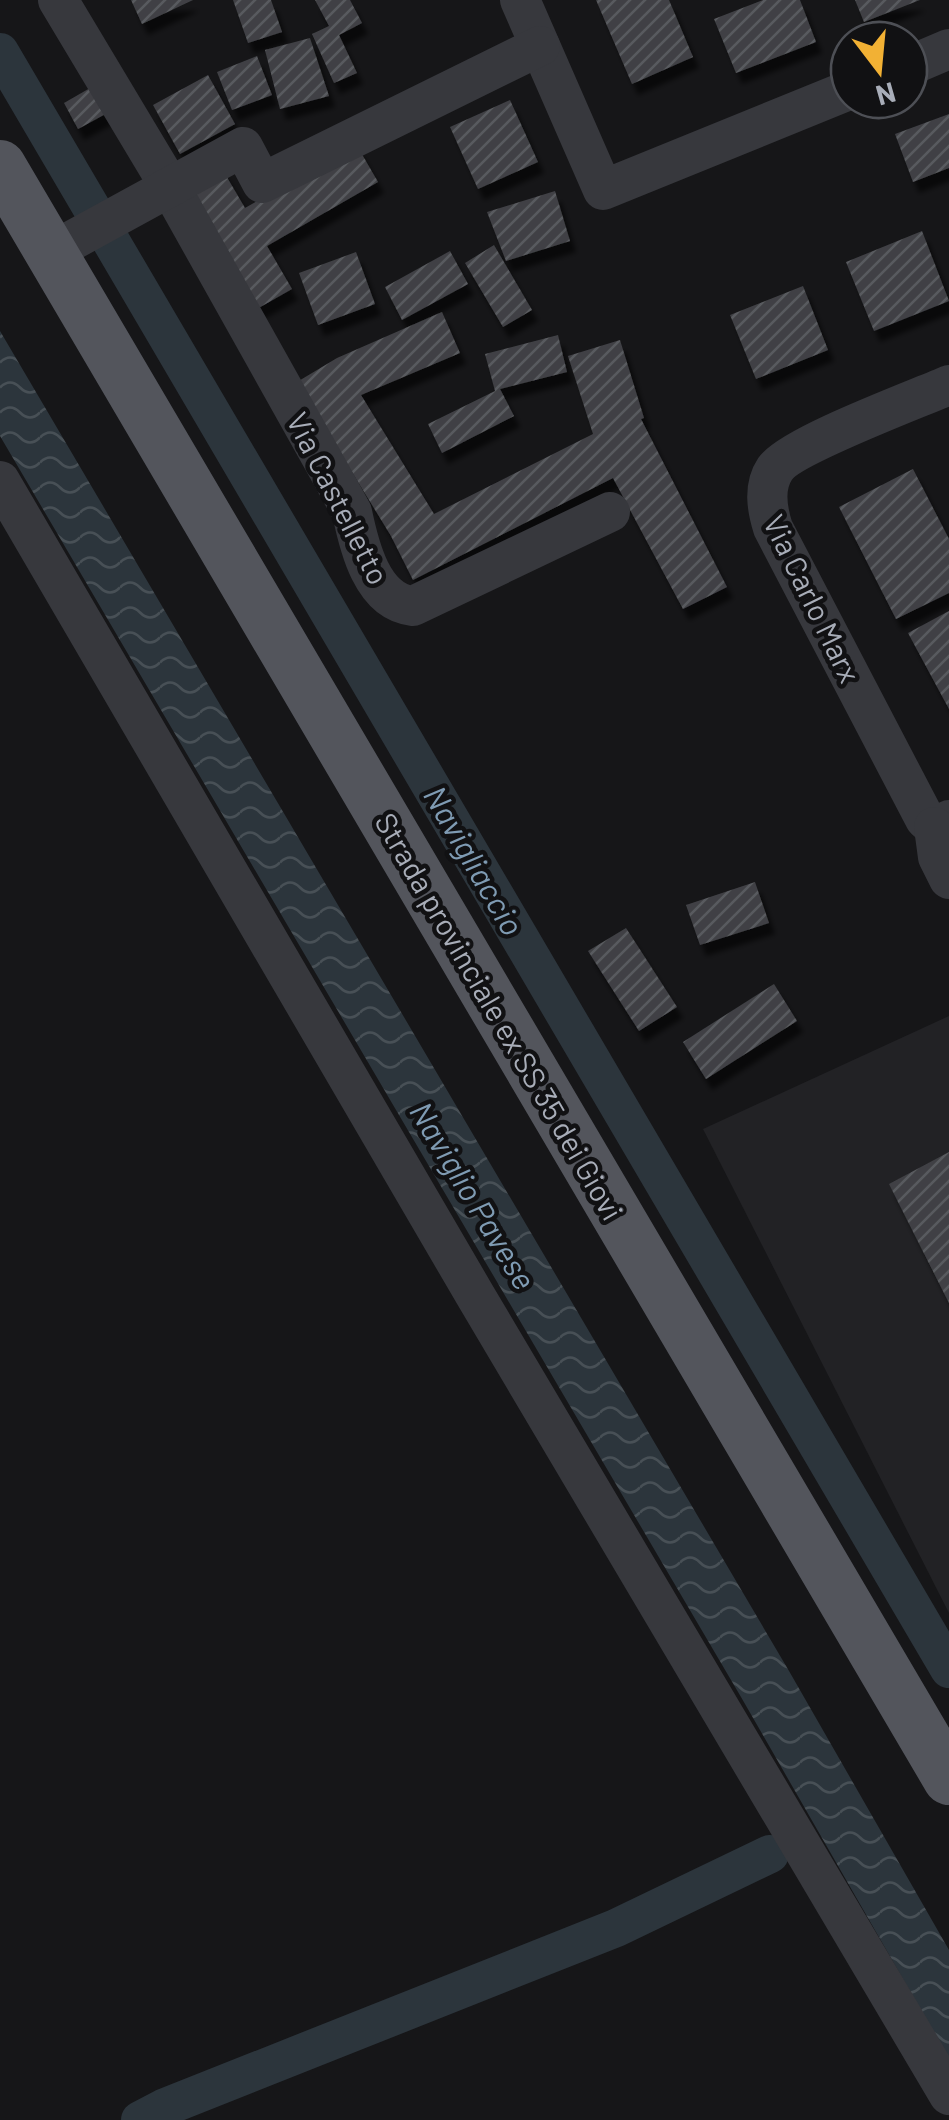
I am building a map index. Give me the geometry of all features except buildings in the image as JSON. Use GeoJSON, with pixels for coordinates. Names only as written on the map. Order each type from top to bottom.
{"type":"FeatureCollection","features":[{"type":"Feature","properties":{"kind":"main road","name":"Strada provinciale ex SS 35 dei Giovi"},"geometry":{"type":"LineString","coordinates":[[0,166],[63,246],[942,1754]]}},
{"type":"Feature","properties":{"kind":"street","name":"Via Castelletto"},"geometry":{"type":"LineString","coordinates":[[58,0],[170,187],[352,512],[362,554],[393,600],[413,606],[610,512]]}},
{"type":"Feature","properties":{"kind":"street"},"geometry":{"type":"LineString","coordinates":[[520,0],[603,190],[829,98]]}},
{"type":"Feature","properties":{"kind":"street"},"geometry":{"type":"LineString","coordinates":[[63,246],[243,147],[262,183],[540,46]]}},
{"type":"Feature","properties":{"kind":"street","name":"Via Carlo Marx"},"geometry":{"type":"LineString","coordinates":[[949,385],[798,450],[776,467],[767,488],[773,528],[924,819],[941,824],[938,857],[949,879]]}},
{"type":"Feature","properties":{"kind":"street"},"geometry":{"type":"LineString","coordinates":[[0,481],[474,1296],[949,2095]]}},
{"type":"Feature","properties":{"kind":"shaded area"},"geometry":{"type":"Polygon","coordinates":[[[949,1016],[949,1613],[703,1129],[949,1016]]]}},
{"type":"Feature","properties":{"kind":"water","name":"Naviglio Pavese"},"geometry":{"type":"Polygon","coordinates":[[[0,331],[789,1671],[949,1950],[949,2059],[741,1697],[0,436],[0,331]]]}},
{"type":"Feature","properties":{"kind":"waterway","name":"Navigliaccio"},"geometry":{"type":"LineString","coordinates":[[0,52],[949,1669]]}},
{"type":"Feature","properties":{"kind":"waterway"},"geometry":{"type":"LineString","coordinates":[[140,2120],[616,1928],[770,1854]]}}]}
